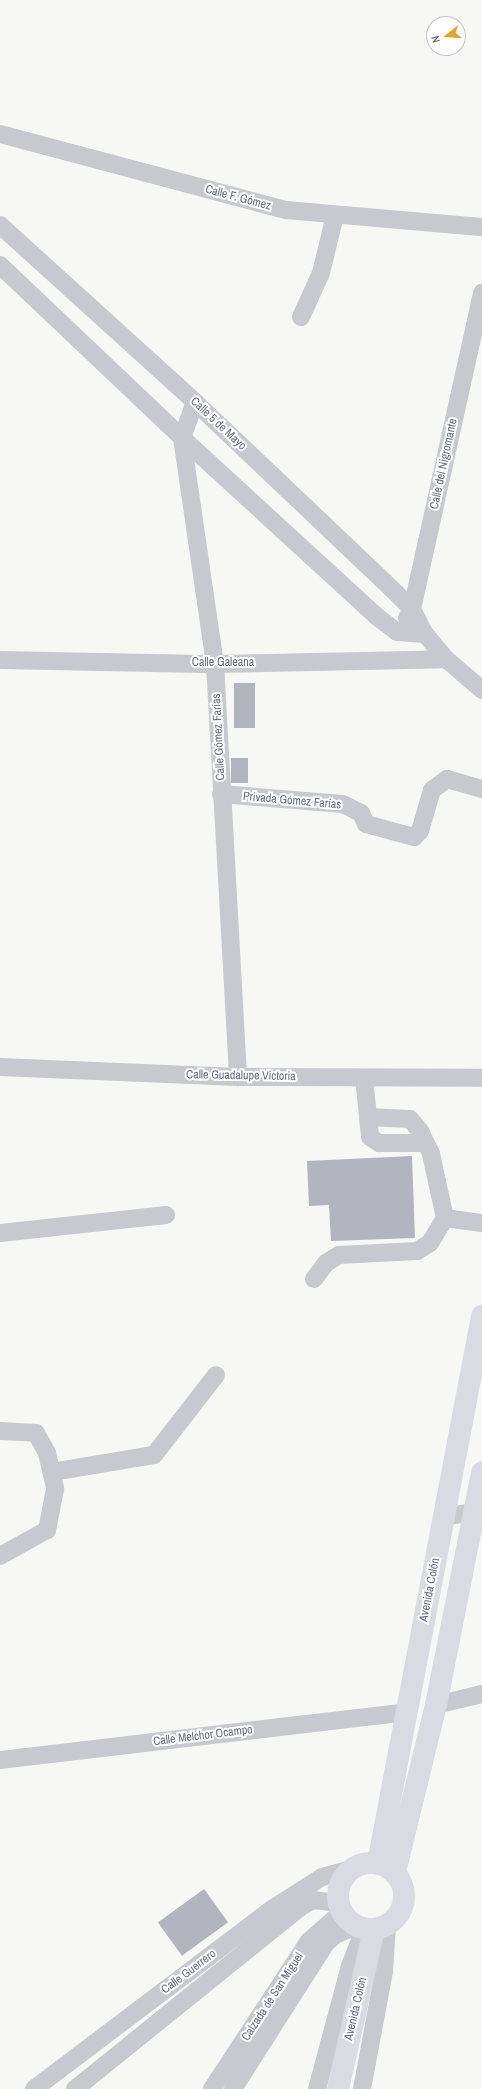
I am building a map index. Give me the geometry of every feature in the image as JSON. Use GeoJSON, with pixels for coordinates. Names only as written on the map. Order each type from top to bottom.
{"type":"FeatureCollection","features":[{"type":"Feature","properties":{"kind":"main road","name":"Avenida Colón"},"geometry":{"type":"LineString","coordinates":[[386,1868],[407,1712],[482,1316]]}},
{"type":"Feature","properties":{"kind":"main road"},"geometry":{"type":"LineString","coordinates":[[386,1868],[436,1705],[478,1510],[482,1472]]}},
{"type":"Feature","properties":{"kind":"main road"},"geometry":{"type":"LineString","coordinates":[[364,1863],[386,1868],[402,1886],[404,1901],[395,1920],[360,1921],[340,1884],[352,1869],[364,1863]]}},
{"type":"Feature","properties":{"kind":"main road","name":"Avenida Colón"},"geometry":{"type":"LineString","coordinates":[[338,2089],[360,1921]]}},
{"type":"Feature","properties":{"kind":"street","name":"Calle F. Gómez"},"geometry":{"type":"LineString","coordinates":[[0,134],[286,210],[482,227]]}},
{"type":"Feature","properties":{"kind":"street"},"geometry":{"type":"LineString","coordinates":[[301,317],[321,273],[336,215]]}},
{"type":"Feature","properties":{"kind":"street","name":"Calle 5 de Mayo"},"geometry":{"type":"LineString","coordinates":[[0,225],[195,402],[412,609],[425,634],[446,659],[481,687]]}},
{"type":"Feature","properties":{"kind":"street"},"geometry":{"type":"LineString","coordinates":[[25,247],[5,270],[182,438],[376,616],[398,632],[425,634]]}},
{"type":"Feature","properties":{"kind":"street","name":"Calle del Nigromante"},"geometry":{"type":"LineString","coordinates":[[398,632],[412,609],[482,292]]}},
{"type":"Feature","properties":{"kind":"street","name":"Calle Gómez Farías"},"geometry":{"type":"LineString","coordinates":[[195,402],[182,438],[216,664],[221,794],[238,1077]]}},
{"type":"Feature","properties":{"kind":"street","name":"Calle Galeana"},"geometry":{"type":"LineString","coordinates":[[0,660],[216,664],[446,659]]}},
{"type":"Feature","properties":{"kind":"street","name":"Privada Gómez Farías"},"geometry":{"type":"LineString","coordinates":[[221,794],[343,804],[360,813],[366,824],[414,838],[420,831],[432,790],[447,779],[482,789]]}},
{"type":"Feature","properties":{"kind":"street","name":"Calle Guadalupe Victoria"},"geometry":{"type":"LineString","coordinates":[[0,1067],[238,1077],[482,1078]]}},
{"type":"Feature","properties":{"kind":"street"},"geometry":{"type":"LineString","coordinates":[[364,1078],[370,1137],[379,1143],[425,1142]]}},
{"type":"Feature","properties":{"kind":"street"},"geometry":{"type":"LineString","coordinates":[[314,1279],[326,1263],[339,1255],[417,1251],[430,1243],[445,1218],[431,1154],[410,1119],[368,1116]]}},
{"type":"Feature","properties":{"kind":"street"},"geometry":{"type":"LineString","coordinates":[[0,1233],[166,1215]]}},
{"type":"Feature","properties":{"kind":"street"},"geometry":{"type":"LineString","coordinates":[[445,1218],[482,1223]]}},
{"type":"Feature","properties":{"kind":"street"},"geometry":{"type":"LineString","coordinates":[[52,1472],[154,1455],[216,1375]]}},
{"type":"Feature","properties":{"kind":"street"},"geometry":{"type":"LineString","coordinates":[[0,1431],[36,1433],[47,1454],[55,1489],[47,1530],[0,1556]]}},
{"type":"Feature","properties":{"kind":"street"},"geometry":{"type":"LineString","coordinates":[[444,1517],[478,1510]]}},
{"type":"Feature","properties":{"kind":"street"},"geometry":{"type":"LineString","coordinates":[[436,1705],[482,1694]]}},
{"type":"Feature","properties":{"kind":"street","name":"Calle Melchor Ocampo"},"geometry":{"type":"LineString","coordinates":[[0,1760],[407,1712]]}},
{"type":"Feature","properties":{"kind":"street","name":"Calle Guerrero"},"geometry":{"type":"LineString","coordinates":[[75,2089],[157,2023],[239,1945],[272,1909],[322,1877],[352,1869]]}},
{"type":"Feature","properties":{"kind":"street","name":"Calle Guerrero"},"geometry":{"type":"LineString","coordinates":[[34,2089],[145,2005],[313,1900],[360,1921]]}},
{"type":"Feature","properties":{"kind":"street"},"geometry":{"type":"LineString","coordinates":[[316,2089],[350,1966],[360,1921]]}},
{"type":"Feature","properties":{"kind":"street"},"geometry":{"type":"LineString","coordinates":[[360,1921],[384,1971],[362,2089]]}},
{"type":"Feature","properties":{"kind":"street","name":"Calzada de San Miguel"},"geometry":{"type":"LineString","coordinates":[[212,2089],[309,1941],[360,1921]]}},
{"type":"Feature","properties":{"kind":"street","name":"Calzada de San Miguel"},"geometry":{"type":"LineString","coordinates":[[233,2089],[326,1943],[336,1935],[360,1921]]}},
{"type":"Feature","properties":{"kind":"street"},"geometry":{"type":"LineString","coordinates":[[145,2005],[157,2023]]}},
{"type":"Feature","properties":{"kind":"building"},"geometry":{"type":"Polygon","coordinates":[[[234,683],[255,683],[255,728],[234,728],[234,683]]]}},
{"type":"Feature","properties":{"kind":"building"},"geometry":{"type":"Polygon","coordinates":[[[231,758],[248,758],[248,783],[231,783],[231,758]]]}},
{"type":"Feature","properties":{"kind":"building"},"geometry":{"type":"Polygon","coordinates":[[[412,1156],[415,1238],[331,1241],[329,1205],[309,1206],[307,1161],[412,1156]]]}},
{"type":"Feature","properties":{"kind":"building"},"geometry":{"type":"Polygon","coordinates":[[[204,1889],[228,1922],[182,1956],[158,1923],[204,1889]]]}}]}
